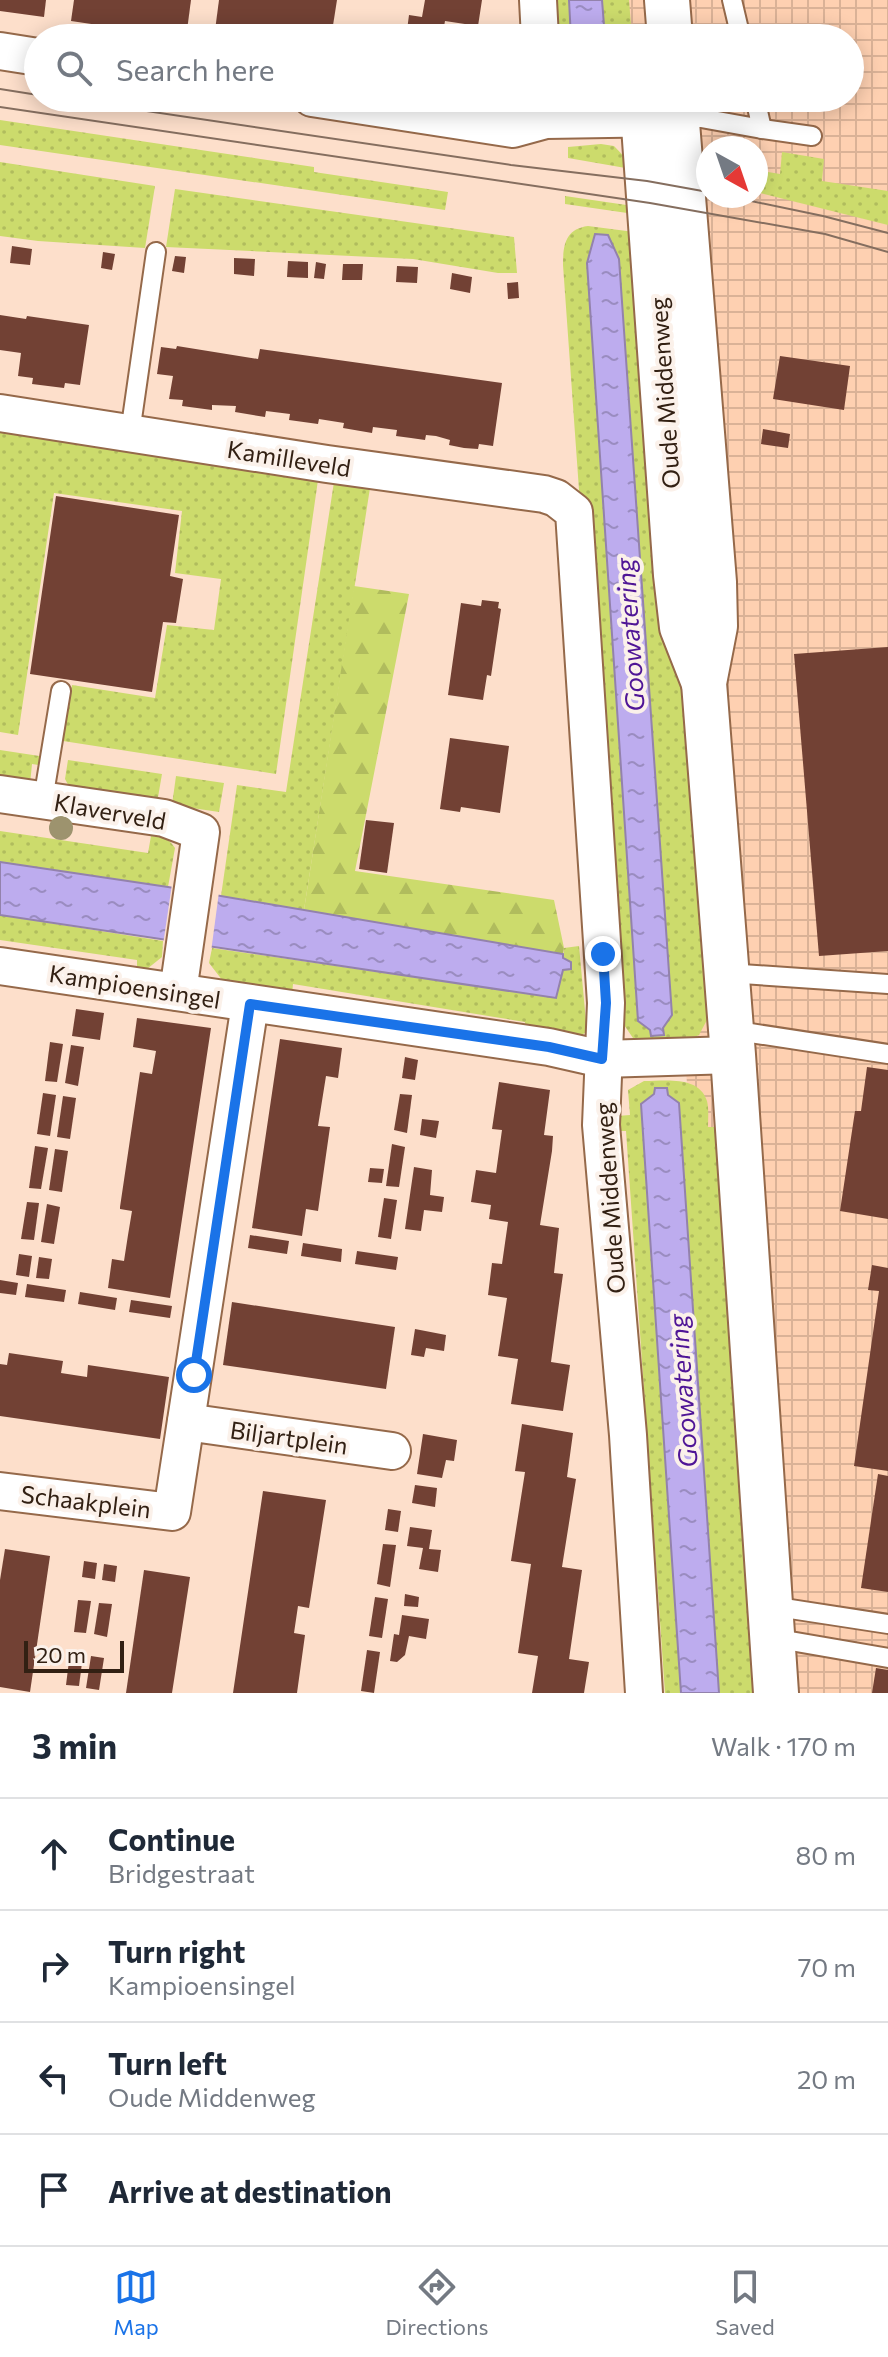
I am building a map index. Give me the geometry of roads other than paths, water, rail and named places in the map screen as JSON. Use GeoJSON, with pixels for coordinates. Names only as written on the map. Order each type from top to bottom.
{"type":"FeatureCollection","features":[{"type":"Feature","properties":{"kind":"street"},"geometry":{"type":"LineString","coordinates":[[538,0],[539,24]]}},
{"type":"Feature","properties":{"kind":"street"},"geometry":{"type":"LineString","coordinates":[[637,0],[638,24]]}},
{"type":"Feature","properties":{"kind":"street"},"geometry":{"type":"LineString","coordinates":[[667,0],[669,24]]}},
{"type":"Feature","properties":{"kind":"street"},"geometry":{"type":"LineString","coordinates":[[0,51],[24,55]]}},
{"type":"Feature","properties":{"kind":"street"},"geometry":{"type":"LineString","coordinates":[[403,112],[513,129],[540,112]]}},
{"type":"Feature","properties":{"kind":"street","name":"Oude Middenweg"},"geometry":{"type":"LineString","coordinates":[[659,112],[680,614],[704,683],[732,1042],[776,1693]]}},
{"type":"Feature","properties":{"kind":"street","name":"Kamilleveld"},"geometry":{"type":"LineString","coordinates":[[0,413],[544,494],[556,498],[574,512]]}},
{"type":"Feature","properties":{"kind":"street","name":"Oude Middenweg"},"geometry":{"type":"LineString","coordinates":[[574,512],[606,1003],[601,1125],[628,1435],[644,1693]]}},
{"type":"Feature","properties":{"kind":"street","name":"Klaverveld"},"geometry":{"type":"LineString","coordinates":[[0,794],[164,818],[201,832],[180,976]]}},
{"type":"Feature","properties":{"kind":"street","name":"Kampioensingel"},"geometry":{"type":"LineString","coordinates":[[0,966],[180,976],[250,1004],[549,1047],[602,1059],[732,1042]]}},
{"type":"Feature","properties":{"kind":"street"},"geometry":{"type":"LineString","coordinates":[[186,1422],[250,1004]]}},
{"type":"Feature","properties":{"kind":"street","name":"Biljartplein"},"geometry":{"type":"LineString","coordinates":[[186,1422],[392,1451]]}},
{"type":"Feature","properties":{"kind":"street","name":"Schaakplein"},"geometry":{"type":"LineString","coordinates":[[0,1491],[172,1512],[186,1422]]}},
{"type":"Feature","properties":{"kind":"lane"},"geometry":{"type":"LineString","coordinates":[[732,0],[738,24]]}},
{"type":"Feature","properties":{"kind":"lane"},"geometry":{"type":"LineString","coordinates":[[676,112],[812,136]]}},
{"type":"Feature","properties":{"kind":"lane"},"geometry":{"type":"LineString","coordinates":[[758,112],[762,129]]}},
{"type":"Feature","properties":{"kind":"lane"},"geometry":{"type":"LineString","coordinates":[[130,433],[156,252]]}},
{"type":"Feature","properties":{"kind":"lane"},"geometry":{"type":"LineString","coordinates":[[43,800],[61,691]]}},
{"type":"Feature","properties":{"kind":"lane"},"geometry":{"type":"LineString","coordinates":[[727,973],[888,984]]}},
{"type":"Feature","properties":{"kind":"lane"},"geometry":{"type":"LineString","coordinates":[[732,1042],[888,1054]]}},
{"type":"Feature","properties":{"kind":"lane"},"geometry":{"type":"LineString","coordinates":[[772,1622],[888,1624]]}},
{"type":"Feature","properties":{"kind":"lane"},"geometry":{"type":"LineString","coordinates":[[772,1622],[888,1658]]}},
{"type":"Feature","properties":{"kind":"water"},"geometry":{"type":"Polygon","coordinates":[[[569,0],[602,0],[604,24],[570,24],[569,0]]]}},
{"type":"Feature","properties":{"kind":"water","name":"Goowatering"},"geometry":{"type":"Polygon","coordinates":[[[595,234],[608,235],[619,259],[672,1015],[663,1028],[664,1035],[651,1036],[650,1030],[638,1021],[587,263],[595,234]]]}},
{"type":"Feature","properties":{"kind":"water"},"geometry":{"type":"Polygon","coordinates":[[[0,862],[168,887],[563,954],[563,958],[571,962],[571,969],[563,970],[556,998],[0,915],[0,862]]]}},
{"type":"Feature","properties":{"kind":"water","name":"Goowatering"},"geometry":{"type":"Polygon","coordinates":[[[655,1088],[667,1088],[668,1095],[679,1103],[719,1693],[681,1693],[641,1104],[654,1094],[655,1088]]]}},
{"type":"Feature","properties":{"kind":"tram line"},"geometry":{"type":"LineString","coordinates":[[0,89],[24,93]]}},
{"type":"Feature","properties":{"kind":"tram line"},"geometry":{"type":"LineString","coordinates":[[0,107],[24,111]]}},
{"type":"Feature","properties":{"kind":"tram line"},"geometry":{"type":"LineString","coordinates":[[34,112],[650,203],[825,234],[888,252]]}},
{"type":"Feature","properties":{"kind":"tram line"},"geometry":{"type":"LineString","coordinates":[[153,112],[696,190]]}},
{"type":"Feature","properties":{"kind":"tram line"},"geometry":{"type":"LineString","coordinates":[[768,205],[888,233]]}}]}
